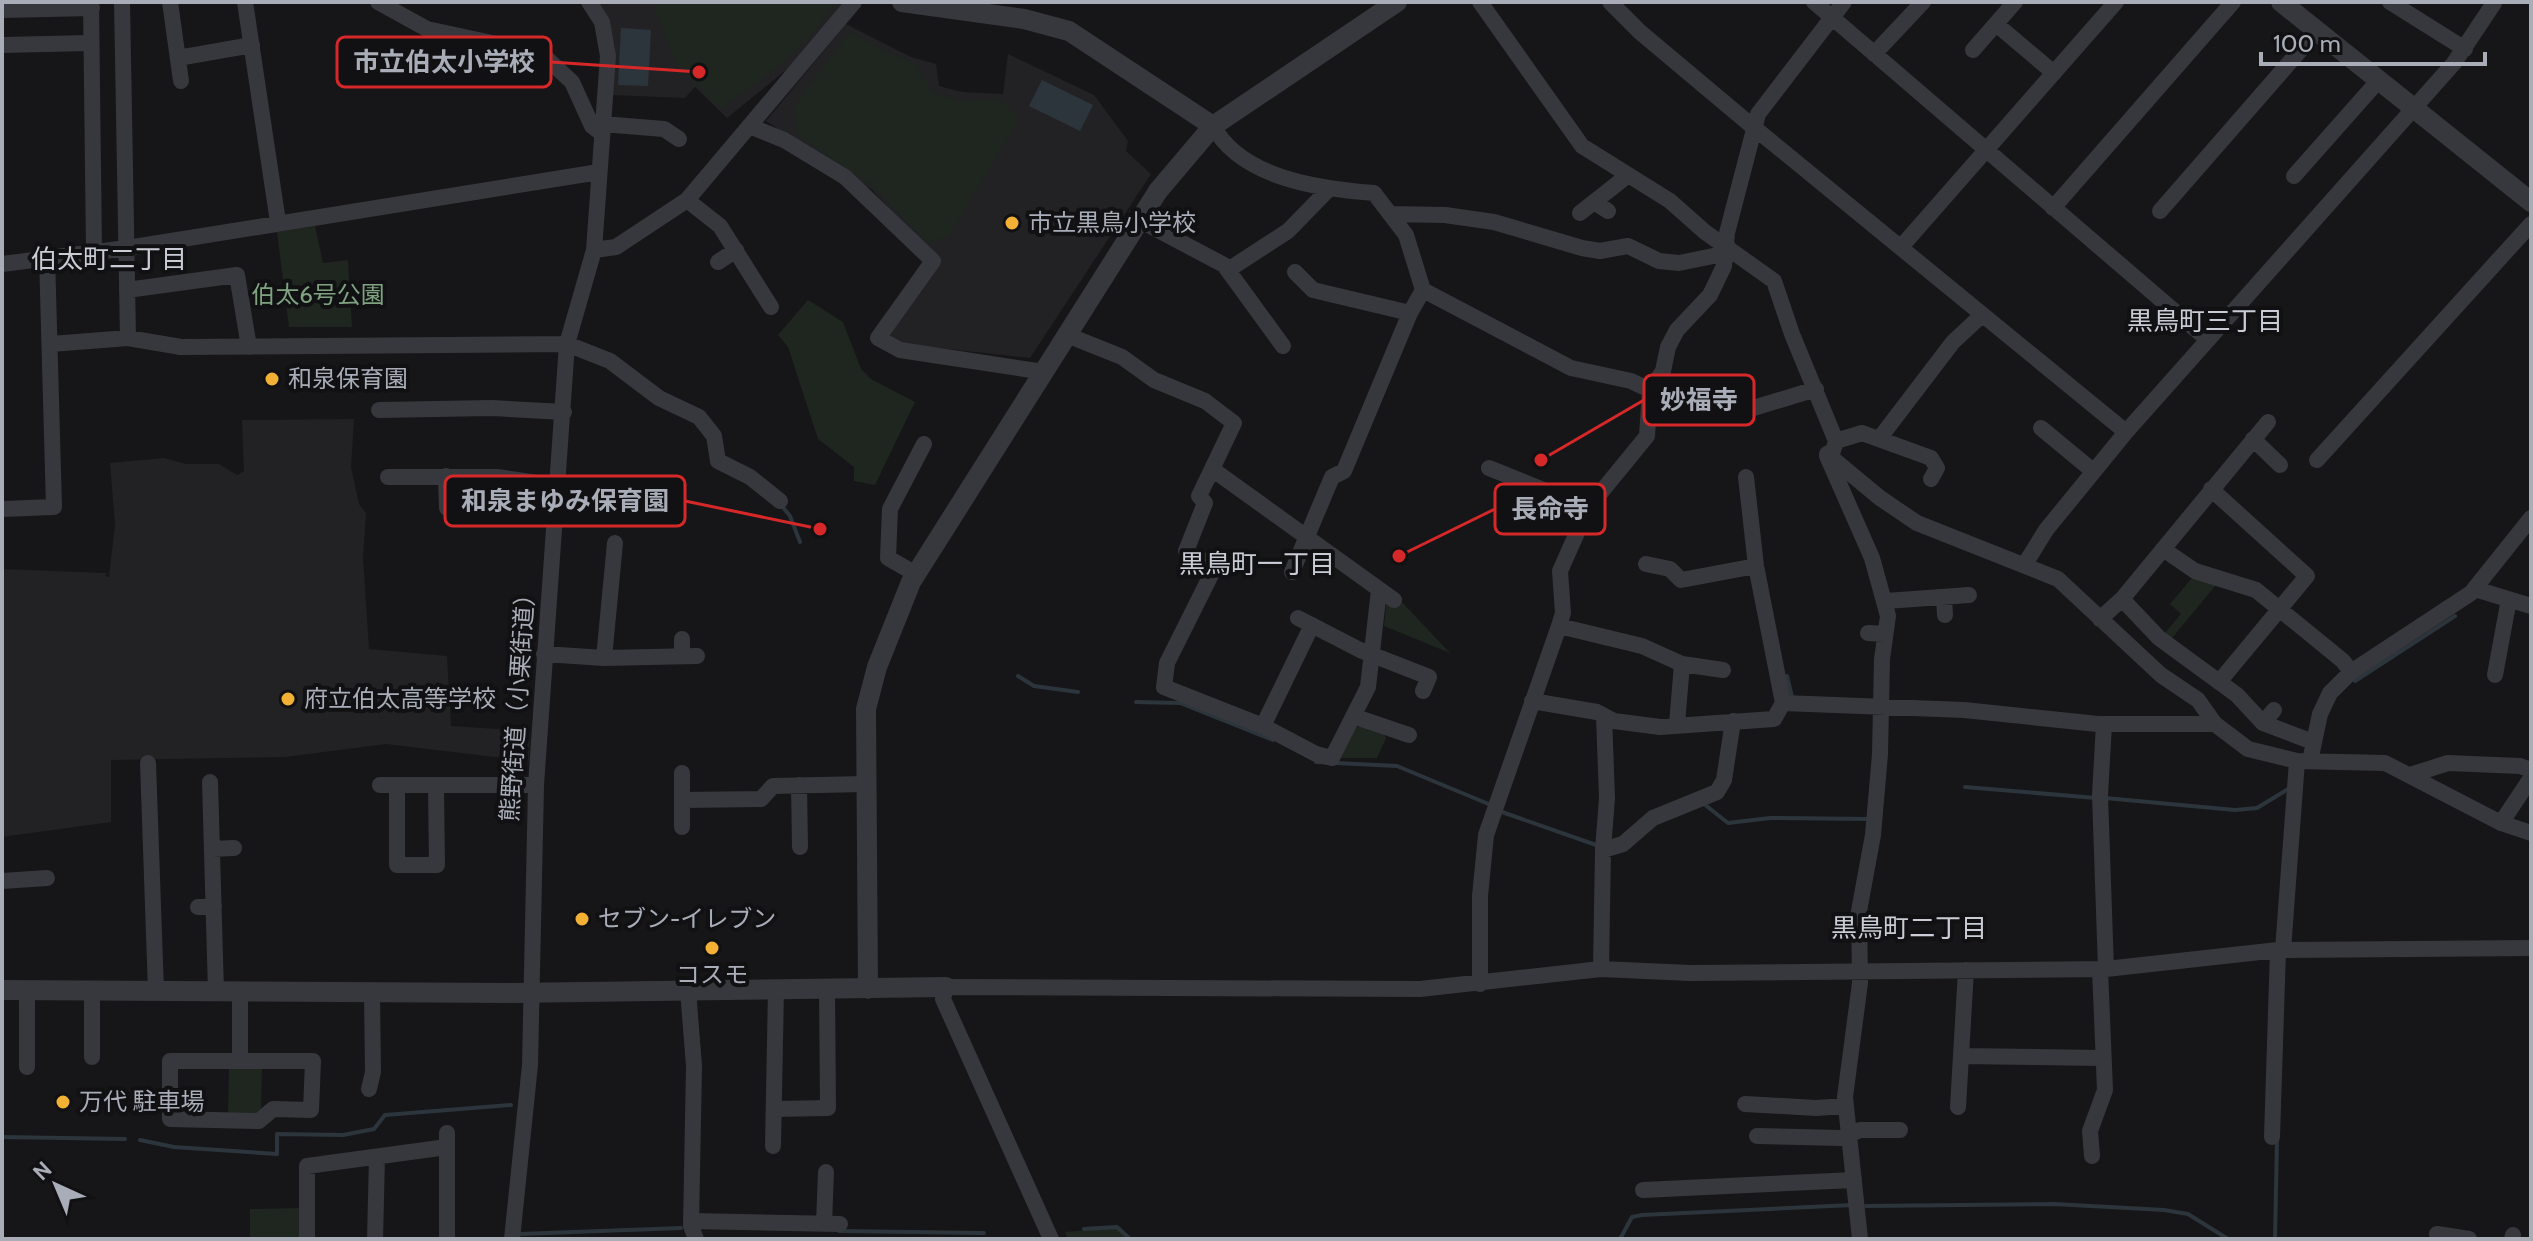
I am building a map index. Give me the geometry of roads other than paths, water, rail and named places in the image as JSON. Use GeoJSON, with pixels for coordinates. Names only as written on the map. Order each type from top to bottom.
{"type":"FeatureCollection","features":[{"type":"Feature","properties":{"kind":"street"},"geometry":{"type":"LineString","coordinates":[[122,2],[128,338]]}},
{"type":"Feature","properties":{"kind":"street"},"geometry":{"type":"LineString","coordinates":[[170,2],[181,81]]}},
{"type":"Feature","properties":{"kind":"street"},"geometry":{"type":"LineString","coordinates":[[245,2],[278,222]]}},
{"type":"Feature","properties":{"kind":"street"},"geometry":{"type":"LineString","coordinates":[[378,2],[427,29],[542,54],[572,82],[592,126],[651,135],[664,129],[679,139]]}},
{"type":"Feature","properties":{"kind":"street","name":"熊野街道（小栗街道）"},"geometry":{"type":"LineString","coordinates":[[512,1239],[530,1065],[529,993],[536,785],[567,344],[594,250],[608,56],[606,36],[589,2]]}},
{"type":"Feature","properties":{"kind":"street"},"geometry":{"type":"LineString","coordinates":[[594,250],[616,247],[687,200],[752,127],[854,2]]}},
{"type":"Feature","properties":{"kind":"street"},"geometry":{"type":"LineString","coordinates":[[902,2],[1024,19],[1069,31],[1213,126],[1221,140],[1244,157],[1283,178],[1328,190],[1374,193],[1406,235],[1423,290],[1571,368],[1631,381],[1650,390]]}},
{"type":"Feature","properties":{"kind":"street"},"geometry":{"type":"LineString","coordinates":[[868,989],[866,709],[895,619],[916,574],[1158,191],[1213,126],[1397,2]]}},
{"type":"Feature","properties":{"kind":"street"},"geometry":{"type":"LineString","coordinates":[[1480,2],[1582,146],[1670,201],[1774,281],[1792,334],[1816,389],[1832,448],[1886,601],[1876,634],[1880,754],[1873,835],[1859,911],[1860,971],[1846,1106],[1860,1239]]}},
{"type":"Feature","properties":{"kind":"street"},"geometry":{"type":"LineString","coordinates":[[1610,2],[1640,32],[1752,126],[2126,432]]}},
{"type":"Feature","properties":{"kind":"street"},"geometry":{"type":"LineString","coordinates":[[1814,2],[2208,340]]}},
{"type":"Feature","properties":{"kind":"street"},"geometry":{"type":"LineString","coordinates":[[1480,984],[1480,896],[1486,835],[1563,613],[1560,571],[1588,508],[1647,436],[1650,390],[1663,371],[1668,347],[1677,330],[1710,295],[1728,247],[1727,233],[1752,126],[1844,2]]}},
{"type":"Feature","properties":{"kind":"street"},"geometry":{"type":"LineString","coordinates":[[1874,54],[1923,2]]}},
{"type":"Feature","properties":{"kind":"street"},"geometry":{"type":"LineString","coordinates":[[1901,247],[2116,2]]}},
{"type":"Feature","properties":{"kind":"street"},"geometry":{"type":"LineString","coordinates":[[2053,208],[2233,2]]}},
{"type":"Feature","properties":{"kind":"street"},"geometry":{"type":"LineString","coordinates":[[2281,2],[2531,202]]}},
{"type":"Feature","properties":{"kind":"street"},"geometry":{"type":"LineString","coordinates":[[2390,2],[2465,49]]}},
{"type":"Feature","properties":{"kind":"street"},"geometry":{"type":"LineString","coordinates":[[2025,564],[2046,530],[2093,471],[2415,108],[2465,49],[2494,3]]}},
{"type":"Feature","properties":{"kind":"street"},"geometry":{"type":"LineString","coordinates":[[2,10],[91,5],[94,251]]}},
{"type":"Feature","properties":{"kind":"street"},"geometry":{"type":"LineString","coordinates":[[1973,50],[2003,10],[2054,73]]}},
{"type":"Feature","properties":{"kind":"street"},"geometry":{"type":"LineString","coordinates":[[2160,211],[2317,31]]}},
{"type":"Feature","properties":{"kind":"street"},"geometry":{"type":"LineString","coordinates":[[2,45],[91,43]]}},
{"type":"Feature","properties":{"kind":"street"},"geometry":{"type":"LineString","coordinates":[[178,58],[252,45]]}},
{"type":"Feature","properties":{"kind":"street"},"geometry":{"type":"LineString","coordinates":[[2294,176],[2379,80]]}},
{"type":"Feature","properties":{"kind":"street"},"geometry":{"type":"LineString","coordinates":[[752,127],[784,140],[845,177],[933,261],[878,338],[900,350],[1044,372]]}},
{"type":"Feature","properties":{"kind":"street"},"geometry":{"type":"LineString","coordinates":[[2,264],[127,248],[599,172]]}},
{"type":"Feature","properties":{"kind":"street"},"geometry":{"type":"LineString","coordinates":[[1580,213],[1601,207],[1627,176]]}},
{"type":"Feature","properties":{"kind":"street"},"geometry":{"type":"LineString","coordinates":[[1228,270],[1288,231],[1328,190]]}},
{"type":"Feature","properties":{"kind":"street"},"geometry":{"type":"LineString","coordinates":[[687,200],[720,226],[771,307]]}},
{"type":"Feature","properties":{"kind":"street"},"geometry":{"type":"LineString","coordinates":[[1390,214],[1445,215],[1494,222],[1582,248],[1600,251],[1628,246],[1659,261],[1679,263],[1723,254],[1728,247]]}},
{"type":"Feature","properties":{"kind":"street"},"geometry":{"type":"LineString","coordinates":[[1139,220],[1228,270],[1254,320],[1283,346]]}},
{"type":"Feature","properties":{"kind":"street"},"geometry":{"type":"LineString","coordinates":[[2317,460],[2531,224]]}},
{"type":"Feature","properties":{"kind":"street"},"geometry":{"type":"LineString","coordinates":[[718,262],[736,250]]}},
{"type":"Feature","properties":{"kind":"street"},"geometry":{"type":"LineString","coordinates":[[2,509],[54,507],[47,256]]}},
{"type":"Feature","properties":{"kind":"street"},"geometry":{"type":"LineString","coordinates":[[1295,272],[1313,290],[1410,313]]}},
{"type":"Feature","properties":{"kind":"street"},"geometry":{"type":"LineString","coordinates":[[127,290],[237,275],[249,347]]}},
{"type":"Feature","properties":{"kind":"street"},"geometry":{"type":"LineString","coordinates":[[1292,572],[1332,477],[1344,471],[1410,313],[1423,290]]}},
{"type":"Feature","properties":{"kind":"street"},"geometry":{"type":"LineString","coordinates":[[1879,439],[1946,352],[1982,315]]}},
{"type":"Feature","properties":{"kind":"street"},"geometry":{"type":"LineString","coordinates":[[1067,335],[1122,357],[1150,386],[1205,401],[1234,423],[1199,496],[1205,503],[1186,551],[1215,567],[1167,663],[1164,687],[1263,726],[1316,754],[1332,758],[1368,687],[1379,590]]}},
{"type":"Feature","properties":{"kind":"street"},"geometry":{"type":"LineString","coordinates":[[51,344],[128,338],[181,347],[567,344],[610,361],[659,398],[699,417],[714,436],[718,461],[750,477],[780,501]]}},
{"type":"Feature","properties":{"kind":"street"},"geometry":{"type":"LineString","coordinates":[[1737,413],[1816,389]]}},
{"type":"Feature","properties":{"kind":"street"},"geometry":{"type":"LineString","coordinates":[[379,410],[414,401],[492,401],[564,412]]}},
{"type":"Feature","properties":{"kind":"street"},"geometry":{"type":"LineString","coordinates":[[2100,619],[2122,599],[2268,422]]}},
{"type":"Feature","properties":{"kind":"street"},"geometry":{"type":"LineString","coordinates":[[2041,428],[2093,471]]}},
{"type":"Feature","properties":{"kind":"street"},"geometry":{"type":"LineString","coordinates":[[1832,448],[1862,433],[1931,458],[1937,468],[1931,479]]}},
{"type":"Feature","properties":{"kind":"street"},"geometry":{"type":"LineString","coordinates":[[2253,439],[2280,465]]}},
{"type":"Feature","properties":{"kind":"street"},"geometry":{"type":"LineString","coordinates":[[1832,448],[1880,498],[1917,523],[2058,579],[2161,675],[2198,700],[2215,724],[2248,749],[2303,761],[2385,763],[2501,823],[2531,833]]}},
{"type":"Feature","properties":{"kind":"street"},"geometry":{"type":"LineString","coordinates":[[915,450],[903,501],[890,509],[888,558],[916,574]]}},
{"type":"Feature","properties":{"kind":"street"},"geometry":{"type":"LineString","coordinates":[[1489,468],[1588,508]]}},
{"type":"Feature","properties":{"kind":"street"},"geometry":{"type":"LineString","coordinates":[[1212,469],[1394,600]]}},
{"type":"Feature","properties":{"kind":"street"},"geometry":{"type":"LineString","coordinates":[[446,476],[447,508]]}},
{"type":"Feature","properties":{"kind":"street"},"geometry":{"type":"LineString","coordinates":[[388,477],[497,477],[558,486]]}},
{"type":"Feature","properties":{"kind":"street"},"geometry":{"type":"LineString","coordinates":[[1532,701],[1604,716],[1614,721],[1645,725],[1774,719],[1783,703],[1756,566],[1746,477]]}},
{"type":"Feature","properties":{"kind":"street"},"geometry":{"type":"LineString","coordinates":[[2211,489],[2307,576],[2219,682]]}},
{"type":"Feature","properties":{"kind":"street"},"geometry":{"type":"LineString","coordinates":[[2272,1137],[2280,950],[2303,761],[2320,714],[2330,693],[2351,672],[2475,589],[2531,518]]}},
{"type":"Feature","properties":{"kind":"street"},"geometry":{"type":"LineString","coordinates":[[604,658],[605,575],[615,543]]}},
{"type":"Feature","properties":{"kind":"street"},"geometry":{"type":"LineString","coordinates":[[2163,549],[2195,571],[2256,590],[2343,661],[2351,672]]}},
{"type":"Feature","properties":{"kind":"street"},"geometry":{"type":"LineString","coordinates":[[1646,564],[1670,569],[1681,580],[1756,566]]}},
{"type":"Feature","properties":{"kind":"street"},"geometry":{"type":"LineString","coordinates":[[2475,589],[2531,606]]}},
{"type":"Feature","properties":{"kind":"street"},"geometry":{"type":"LineString","coordinates":[[1886,601],[1969,595]]}},
{"type":"Feature","properties":{"kind":"street"},"geometry":{"type":"LineString","coordinates":[[1944,597],[1945,615]]}},
{"type":"Feature","properties":{"kind":"street"},"geometry":{"type":"LineString","coordinates":[[2122,599],[2159,638],[2305,739]]}},
{"type":"Feature","properties":{"kind":"street"},"geometry":{"type":"LineString","coordinates":[[2495,675],[2507,647],[2509,599]]}},
{"type":"Feature","properties":{"kind":"street"},"geometry":{"type":"LineString","coordinates":[[1263,726],[1305,622],[1360,650],[1429,677],[1423,691]]}},
{"type":"Feature","properties":{"kind":"street"},"geometry":{"type":"LineString","coordinates":[[1559,626],[1642,646],[1682,664],[1723,670]]}},
{"type":"Feature","properties":{"kind":"street"},"geometry":{"type":"LineString","coordinates":[[544,654],[604,658],[687,651]]}},
{"type":"Feature","properties":{"kind":"street"},"geometry":{"type":"LineString","coordinates":[[1677,724],[1682,664]]}},
{"type":"Feature","properties":{"kind":"street"},"geometry":{"type":"LineString","coordinates":[[1783,703],[1879,705],[2104,724],[2215,724]]}},
{"type":"Feature","properties":{"kind":"street"},"geometry":{"type":"LineString","coordinates":[[1353,716],[1398,737]]}},
{"type":"Feature","properties":{"kind":"street"},"geometry":{"type":"LineString","coordinates":[[1601,969],[1607,798],[1604,716]]}},
{"type":"Feature","properties":{"kind":"street"},"geometry":{"type":"LineString","coordinates":[[1603,850],[1623,844],[1653,818],[1717,792],[1724,780],[1733,721]]}},
{"type":"Feature","properties":{"kind":"street"},"geometry":{"type":"LineString","coordinates":[[2092,1156],[2090,1131],[2105,1090],[2102,1058],[2101,798],[2104,724]]}},
{"type":"Feature","properties":{"kind":"street"},"geometry":{"type":"LineString","coordinates":[[148,763],[158,816],[160,892],[156,991]]}},
{"type":"Feature","properties":{"kind":"street"},"geometry":{"type":"LineString","coordinates":[[2410,775],[2448,763],[2520,766],[2531,770]]}},
{"type":"Feature","properties":{"kind":"street"},"geometry":{"type":"LineString","coordinates":[[682,773],[682,827]]}},
{"type":"Feature","properties":{"kind":"street"},"geometry":{"type":"LineString","coordinates":[[2501,823],[2531,778]]}},
{"type":"Feature","properties":{"kind":"street"},"geometry":{"type":"LineString","coordinates":[[436,786],[437,865],[397,865],[389,786],[436,786],[455,779],[536,785]]}},
{"type":"Feature","properties":{"kind":"street"},"geometry":{"type":"LineString","coordinates":[[210,782],[212,849],[206,906],[216,992]]}},
{"type":"Feature","properties":{"kind":"street"},"geometry":{"type":"LineString","coordinates":[[682,800],[761,799],[773,786],[865,784]]}},
{"type":"Feature","properties":{"kind":"street"},"geometry":{"type":"LineString","coordinates":[[799,785],[800,847]]}},
{"type":"Feature","properties":{"kind":"street"},"geometry":{"type":"LineString","coordinates":[[212,849],[234,848]]}},
{"type":"Feature","properties":{"kind":"street"},"geometry":{"type":"LineString","coordinates":[[2,881],[37,874]]}},
{"type":"Feature","properties":{"kind":"street"},"geometry":{"type":"LineString","coordinates":[[2,990],[529,993],[946,987],[1420,989],[1601,969],[1690,973],[2103,969],[2280,950],[2531,948]]}},
{"type":"Feature","properties":{"kind":"street"},"geometry":{"type":"LineString","coordinates":[[1958,1107],[1966,970]]}},
{"type":"Feature","properties":{"kind":"street"},"geometry":{"type":"LineString","coordinates":[[946,987],[943,999],[1051,1239]]}},
{"type":"Feature","properties":{"kind":"street"},"geometry":{"type":"LineString","coordinates":[[773,1146],[776,989]]}},
{"type":"Feature","properties":{"kind":"street"},"geometry":{"type":"LineString","coordinates":[[27,990],[27,1067]]}},
{"type":"Feature","properties":{"kind":"street"},"geometry":{"type":"LineString","coordinates":[[688,990],[694,1066],[691,1221],[696,1239]]}},
{"type":"Feature","properties":{"kind":"street"},"geometry":{"type":"LineString","coordinates":[[774,1109],[828,1108],[827,990]]}},
{"type":"Feature","properties":{"kind":"street"},"geometry":{"type":"LineString","coordinates":[[92,991],[92,1057]]}},
{"type":"Feature","properties":{"kind":"street"},"geometry":{"type":"LineString","coordinates":[[240,992],[240,1061]]}},
{"type":"Feature","properties":{"kind":"street"},"geometry":{"type":"LineString","coordinates":[[369,1089],[373,1072],[372,992]]}},
{"type":"Feature","properties":{"kind":"street"},"geometry":{"type":"LineString","coordinates":[[1961,1056],[2102,1058]]}},
{"type":"Feature","properties":{"kind":"street"},"geometry":{"type":"LineString","coordinates":[[170,1061],[240,1061],[313,1061],[311,1110],[273,1109],[259,1121],[170,1119],[170,1061]]}},
{"type":"Feature","properties":{"kind":"street"},"geometry":{"type":"LineString","coordinates":[[1745,1104],[1816,1108],[1846,1106]]}},
{"type":"Feature","properties":{"kind":"street"},"geometry":{"type":"LineString","coordinates":[[1767,1131],[1840,1138],[1860,1130],[1900,1130]]}},
{"type":"Feature","properties":{"kind":"street"},"geometry":{"type":"LineString","coordinates":[[307,1239],[307,1166],[377,1157],[447,1140],[447,1239]]}},
{"type":"Feature","properties":{"kind":"street"},"geometry":{"type":"LineString","coordinates":[[375,1239],[377,1157]]}},
{"type":"Feature","properties":{"kind":"street"},"geometry":{"type":"LineString","coordinates":[[1652,1184],[1712,1179],[1854,1180]]}},
{"type":"Feature","properties":{"kind":"street"},"geometry":{"type":"LineString","coordinates":[[691,1221],[749,1214],[832,1224],[830,1182]]}},
{"type":"Feature","properties":{"kind":"street"},"geometry":{"type":"LineString","coordinates":[[2437,1234],[2468,1234]]}},
{"type":"Feature","properties":{"kind":"waterway"},"geometry":{"type":"LineString","coordinates":[[781,505],[790,516],[800,542]]}},
{"type":"Feature","properties":{"kind":"waterway"},"geometry":{"type":"LineString","coordinates":[[2355,681],[2455,616]]}},
{"type":"Feature","properties":{"kind":"waterway"},"geometry":{"type":"LineString","coordinates":[[1018,676],[1034,686],[1078,692]]}},
{"type":"Feature","properties":{"kind":"waterway"},"geometry":{"type":"LineString","coordinates":[[1787,676],[1792,697]]}},
{"type":"Feature","properties":{"kind":"waterway"},"geometry":{"type":"LineString","coordinates":[[1136,702],[1180,703],[1273,740]]}},
{"type":"Feature","properties":{"kind":"waterway"},"geometry":{"type":"LineString","coordinates":[[1316,762],[1397,766],[1491,805]]}},
{"type":"Feature","properties":{"kind":"waterway"},"geometry":{"type":"LineString","coordinates":[[1965,787],[2096,798]]}},
{"type":"Feature","properties":{"kind":"waterway"},"geometry":{"type":"LineString","coordinates":[[2105,798],[2235,810],[2257,808],[2290,788]]}},
{"type":"Feature","properties":{"kind":"waterway"},"geometry":{"type":"LineString","coordinates":[[1704,804],[1728,823],[1770,818],[1868,819]]}},
{"type":"Feature","properties":{"kind":"waterway"},"geometry":{"type":"LineString","coordinates":[[1499,811],[1599,846]]}},
{"type":"Feature","properties":{"kind":"waterway"},"geometry":{"type":"LineString","coordinates":[[140,1140],[174,1147],[277,1154],[277,1134],[343,1135],[374,1129],[385,1115],[511,1105]]}},
{"type":"Feature","properties":{"kind":"waterway"},"geometry":{"type":"LineString","coordinates":[[2,1137],[125,1139]]}},
{"type":"Feature","properties":{"kind":"waterway"},"geometry":{"type":"LineString","coordinates":[[2275,1239],[2277,1140]]}},
{"type":"Feature","properties":{"kind":"waterway"},"geometry":{"type":"LineString","coordinates":[[1866,1206],[2054,1204],[2164,1210],[2188,1214],[2228,1239]]}},
{"type":"Feature","properties":{"kind":"waterway"},"geometry":{"type":"LineString","coordinates":[[1620,1239],[1632,1217],[1642,1215],[1852,1205]]}},
{"type":"Feature","properties":{"kind":"waterway"},"geometry":{"type":"LineString","coordinates":[[1084,1229],[1117,1227],[1130,1239]]}},
{"type":"Feature","properties":{"kind":"waterway"},"geometry":{"type":"LineString","coordinates":[[520,1234],[681,1228]]}},
{"type":"Feature","properties":{"kind":"waterway"},"geometry":{"type":"LineString","coordinates":[[839,1231],[984,1233]]}},
{"type":"Feature","properties":{"kind":"place","name":"市立伯太小学校"},"geometry":{"type":"Point","coordinates":[699,72]}},
{"type":"Feature","properties":{"kind":"place","name":"市立黒鳥小学校"},"geometry":{"type":"Point","coordinates":[1012,223]}},
{"type":"Feature","properties":{"kind":"place","name":"和泉保育園"},"geometry":{"type":"Point","coordinates":[272,379]}},
{"type":"Feature","properties":{"kind":"place","name":"妙福寺"},"geometry":{"type":"Point","coordinates":[1541,460]}},
{"type":"Feature","properties":{"kind":"place","name":"和泉まゆみ保育園"},"geometry":{"type":"Point","coordinates":[820,529]}},
{"type":"Feature","properties":{"kind":"place","name":"長命寺"},"geometry":{"type":"Point","coordinates":[1399,556]}},
{"type":"Feature","properties":{"kind":"place","name":"府立伯太高等学校"},"geometry":{"type":"Point","coordinates":[288,699]}},
{"type":"Feature","properties":{"kind":"place","name":"セブン-イレブン"},"geometry":{"type":"Point","coordinates":[582,919]}},
{"type":"Feature","properties":{"kind":"place","name":"コスモ"},"geometry":{"type":"Point","coordinates":[712,948]}},
{"type":"Feature","properties":{"kind":"place","name":"万代 駐車場"},"geometry":{"type":"Point","coordinates":[63,1102]}},
{"type":"Feature","properties":{"kind":"district","name":"伯太町二丁目"},"geometry":{"type":"Point","coordinates":[109,259]}},
{"type":"Feature","properties":{"kind":"district","name":"黒鳥町三丁目"},"geometry":{"type":"Point","coordinates":[2205,321]}},
{"type":"Feature","properties":{"kind":"district","name":"黒鳥町一丁目"},"geometry":{"type":"Point","coordinates":[1257,564]}},
{"type":"Feature","properties":{"kind":"district","name":"黒鳥町二丁目"},"geometry":{"type":"Point","coordinates":[1909,928]}},
{"type":"Feature","properties":{"kind":"park label","name":"伯太6号公園"},"geometry":{"type":"Point","coordinates":[318,295]}}]}
